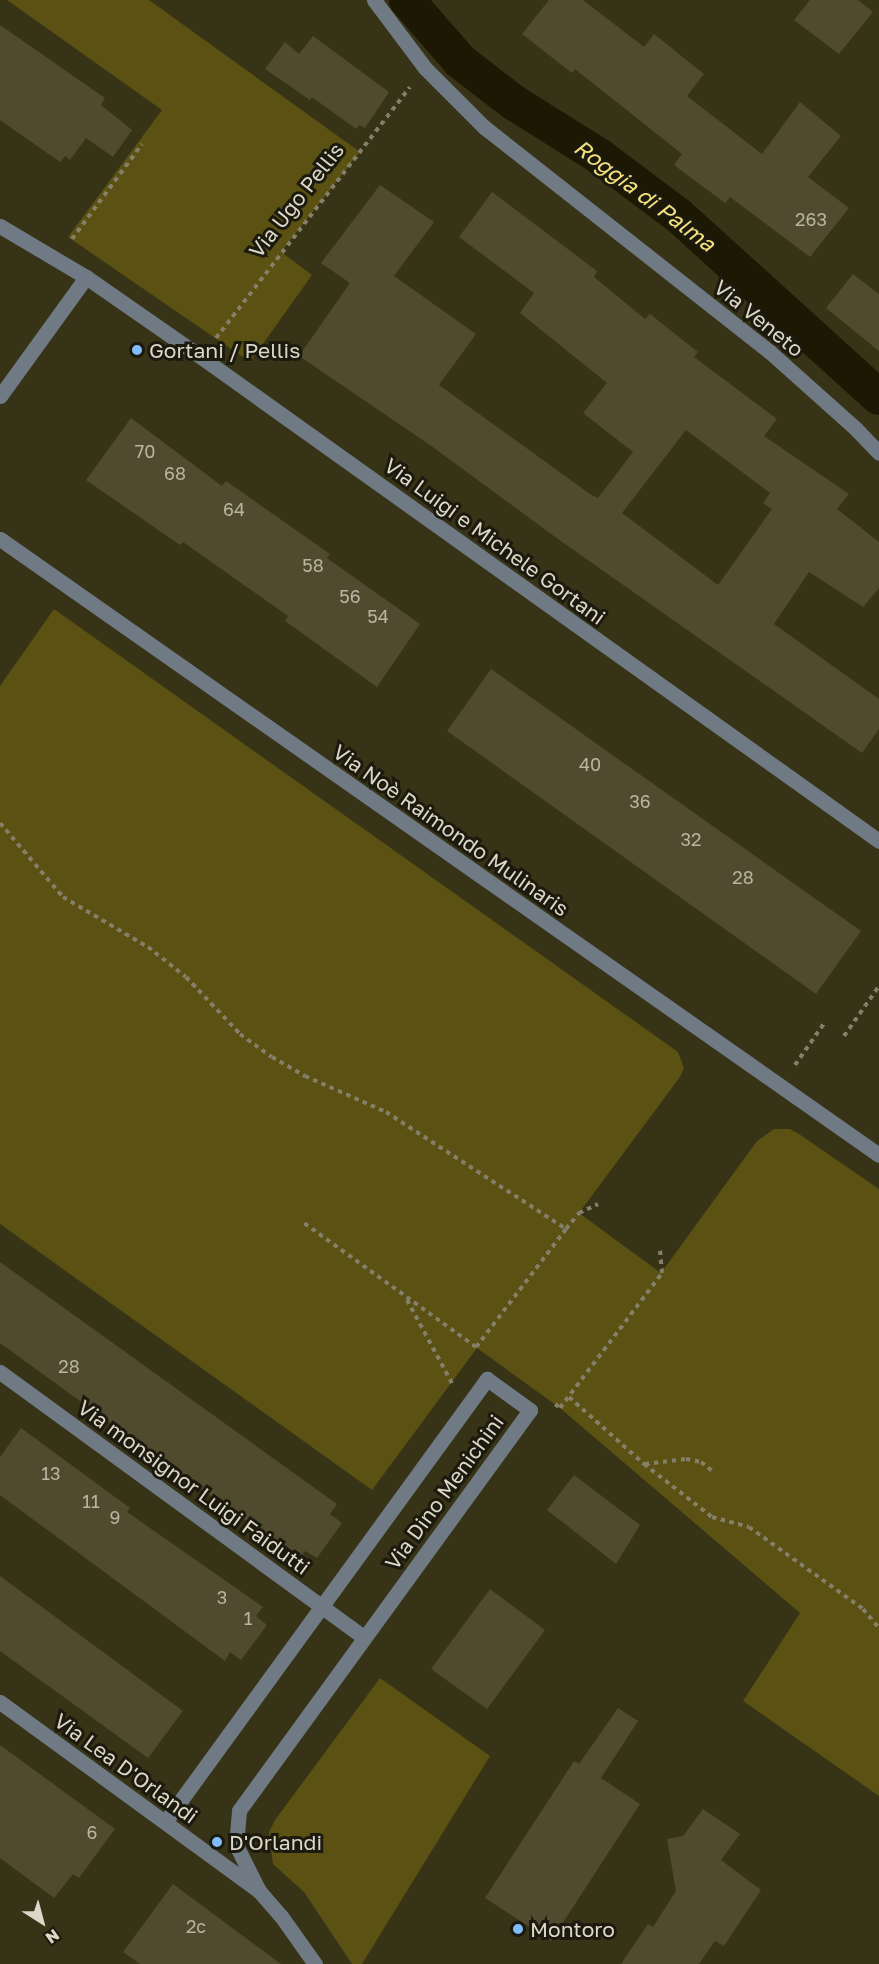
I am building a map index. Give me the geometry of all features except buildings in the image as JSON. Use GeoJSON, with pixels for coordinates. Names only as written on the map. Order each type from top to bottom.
{"type":"FeatureCollection","features":[{"type":"Feature","properties":{"kind":"street","name":"Via Veneto"},"geometry":{"type":"LineString","coordinates":[[374,0],[425,68],[484,127],[770,352],[856,429],[879,453]]}},
{"type":"Feature","properties":{"kind":"street","name":"Via Luigi e Michele Gortani"},"geometry":{"type":"LineString","coordinates":[[0,226],[86,277],[201,357],[879,841]]}},
{"type":"Feature","properties":{"kind":"street"},"geometry":{"type":"LineString","coordinates":[[0,396],[86,277]]}},
{"type":"Feature","properties":{"kind":"street","name":"Via Noè Raimondo Mulinaris"},"geometry":{"type":"LineString","coordinates":[[0,539],[879,1155]]}},
{"type":"Feature","properties":{"kind":"street","name":"Via monsignor Luigi Faidutti"},"geometry":{"type":"LineString","coordinates":[[0,1372],[364,1637]]}},
{"type":"Feature","properties":{"kind":"street","name":"Via Dino Menichini"},"geometry":{"type":"LineString","coordinates":[[165,1822],[487,1379],[530,1410],[239,1811],[236,1845],[259,1891]]}},
{"type":"Feature","properties":{"kind":"street","name":"Via Lea D'Orlandi"},"geometry":{"type":"LineString","coordinates":[[0,1702],[259,1891],[315,1964]]}},
{"type":"Feature","properties":{"kind":"street","name":"Via Lea D'Orlandi"},"geometry":{"type":"LineString","coordinates":[[302,1946],[307,1964]]}},
{"type":"Feature","properties":{"kind":"path","name":"Via Ugo Pellis"},"geometry":{"type":"LineString","coordinates":[[201,357],[425,68]]}},
{"type":"Feature","properties":{"kind":"path"},"geometry":{"type":"LineString","coordinates":[[72,240],[142,144]]}},
{"type":"Feature","properties":{"kind":"path"},"geometry":{"type":"LineString","coordinates":[[0,823],[63,897],[148,947],[179,971],[240,1034],[272,1057],[305,1076],[386,1113],[566,1229]]}},
{"type":"Feature","properties":{"kind":"path"},"geometry":{"type":"LineString","coordinates":[[844,1036],[879,986]]}},
{"type":"Feature","properties":{"kind":"path"},"geometry":{"type":"LineString","coordinates":[[796,1063],[825,1022]]}},
{"type":"Feature","properties":{"kind":"path"},"geometry":{"type":"LineString","coordinates":[[300,1221],[476,1347],[579,1213],[598,1204]]}},
{"type":"Feature","properties":{"kind":"path"},"geometry":{"type":"LineString","coordinates":[[560,1408],[662,1273],[660,1248]]}},
{"type":"Feature","properties":{"kind":"path"},"geometry":{"type":"LineString","coordinates":[[405,1296],[447,1377],[468,1405]]}},
{"type":"Feature","properties":{"kind":"path"},"geometry":{"type":"LineString","coordinates":[[568,1397],[644,1464],[712,1517],[748,1527],[863,1609],[879,1628]]}},
{"type":"Feature","properties":{"kind":"path"},"geometry":{"type":"LineString","coordinates":[[644,1464],[686,1458],[701,1462],[714,1472]]}},
{"type":"Feature","properties":{"kind":"shaded area"},"geometry":{"type":"Polygon","coordinates":[[[7,0],[149,0],[360,152],[281,252],[312,275],[250,362],[68,237],[162,110],[7,0]]]}},
{"type":"Feature","properties":{"kind":"shaded area"},"geometry":{"type":"Polygon","coordinates":[[[54,609],[678,1052],[684,1068],[680,1077],[579,1213],[661,1273],[757,1141],[774,1129],[790,1129],[799,1134],[879,1189],[879,1796],[743,1701],[800,1613],[560,1408],[477,1348],[372,1490],[0,1224],[0,686],[54,609]]]}},
{"type":"Feature","properties":{"kind":"shaded area"},"geometry":{"type":"Polygon","coordinates":[[[380,1678],[490,1756],[362,1964],[352,1964],[304,1892],[273,1864],[269,1832],[275,1820],[380,1678]]]}},
{"type":"Feature","properties":{"kind":"waterway","name":"Roggia di Palma"},"geometry":{"type":"LineString","coordinates":[[407,0],[460,61],[513,102],[599,156],[678,215],[879,397]]}},
{"type":"Feature","properties":{"kind":"place","name":"Gortani / Pellis"},"geometry":{"type":"Point","coordinates":[137,350]}},
{"type":"Feature","properties":{"kind":"place","name":"D'Orlandi"},"geometry":{"type":"Point","coordinates":[217,1842]}},
{"type":"Feature","properties":{"kind":"place","name":"Montoro"},"geometry":{"type":"Point","coordinates":[518,1929]}}]}
